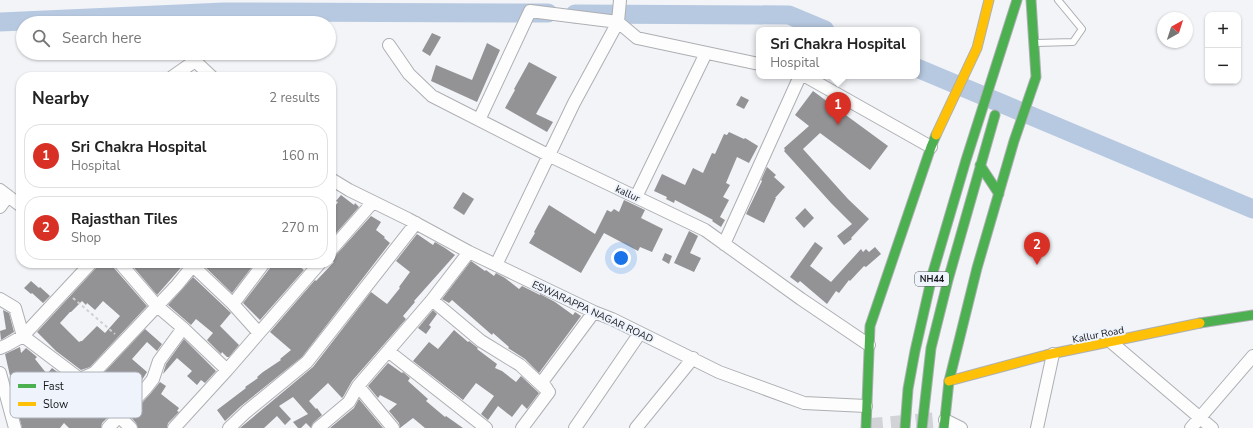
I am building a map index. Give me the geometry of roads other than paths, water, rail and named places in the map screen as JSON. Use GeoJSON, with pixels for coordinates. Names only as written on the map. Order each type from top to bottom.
{"type":"FeatureCollection","features":[{"type":"Feature","properties":{"kind":"main road"},"geometry":{"type":"LineString","coordinates":[[866,428],[870,326],[931,147],[977,48],[989,0]]}},
{"type":"Feature","properties":{"kind":"main road","name":"NH44"},"geometry":{"type":"LineString","coordinates":[[905,428],[908,389],[915,351],[932,279],[966,160],[1017,0]]}},
{"type":"Feature","properties":{"kind":"main road"},"geometry":{"type":"LineString","coordinates":[[1024,21],[1030,0]]}},
{"type":"Feature","properties":{"kind":"main road"},"geometry":{"type":"LineString","coordinates":[[945,424],[949,381],[978,268],[1014,141],[1036,77],[1030,0]]}},
{"type":"Feature","properties":{"kind":"main road","name":"NH44"},"geometry":{"type":"LineString","coordinates":[[922,428],[931,348],[980,164],[998,107]]}},
{"type":"Feature","properties":{"kind":"main road"},"geometry":{"type":"LineString","coordinates":[[980,164],[999,194]]}},
{"type":"Feature","properties":{"kind":"main road","name":"Kallur Road"},"geometry":{"type":"LineString","coordinates":[[949,381],[1053,354],[1213,320],[1248,315]]}},
{"type":"Feature","properties":{"kind":"street"},"geometry":{"type":"LineString","coordinates":[[496,265],[550,156],[574,103],[618,22],[620,0]]}},
{"type":"Feature","properties":{"kind":"street"},"geometry":{"type":"LineString","coordinates":[[478,120],[530,11],[618,22],[637,38],[756,63]]}},
{"type":"Feature","properties":{"kind":"street","name":"kallur"},"geometry":{"type":"LineString","coordinates":[[389,45],[409,74],[432,96],[550,156],[705,230],[801,299],[869,345]]}},
{"type":"Feature","properties":{"kind":"street"},"geometry":{"type":"LineString","coordinates":[[636,197],[706,53]]}},
{"type":"Feature","properties":{"kind":"street"},"geometry":{"type":"LineString","coordinates":[[179,72],[195,61],[207,72]]}},
{"type":"Feature","properties":{"kind":"street"},"geometry":{"type":"LineString","coordinates":[[724,244],[799,79]]}},
{"type":"Feature","properties":{"kind":"street"},"geometry":{"type":"LineString","coordinates":[[810,79],[931,147]]}},
{"type":"Feature","properties":{"kind":"street","name":"ESWARAPPA NAGAR ROAD"},"geometry":{"type":"LineString","coordinates":[[336,182],[469,252],[594,312],[612,319],[719,372],[804,403],[866,406]]}},
{"type":"Feature","properties":{"kind":"street"},"geometry":{"type":"LineString","coordinates":[[0,207],[4,193],[16,202]]}},
{"type":"Feature","properties":{"kind":"street"},"geometry":{"type":"LineString","coordinates":[[336,244],[373,202]]}},
{"type":"Feature","properties":{"kind":"street"},"geometry":{"type":"LineString","coordinates":[[228,428],[307,362],[416,223]]}},
{"type":"Feature","properties":{"kind":"street"},"geometry":{"type":"LineString","coordinates":[[318,428],[350,402],[358,386],[432,300],[469,252]]}},
{"type":"Feature","properties":{"kind":"street"},"geometry":{"type":"LineString","coordinates":[[0,348],[23,336],[86,268]]}},
{"type":"Feature","properties":{"kind":"street"},"geometry":{"type":"LineString","coordinates":[[124,268],[157,306],[183,328],[227,370]]}},
{"type":"Feature","properties":{"kind":"street"},"geometry":{"type":"LineString","coordinates":[[94,372],[124,342],[191,268]]}},
{"type":"Feature","properties":{"kind":"street"},"geometry":{"type":"LineString","coordinates":[[197,268],[233,304],[259,333]]}},
{"type":"Feature","properties":{"kind":"street"},"geometry":{"type":"LineString","coordinates":[[233,304],[260,268]]}},
{"type":"Feature","properties":{"kind":"street"},"geometry":{"type":"LineString","coordinates":[[174,428],[227,370],[316,268]]}},
{"type":"Feature","properties":{"kind":"street"},"geometry":{"type":"LineString","coordinates":[[0,299],[15,308],[23,336],[71,372]]}},
{"type":"Feature","properties":{"kind":"street"},"geometry":{"type":"LineString","coordinates":[[432,300],[481,341],[520,365],[549,392]]}},
{"type":"Feature","properties":{"kind":"street"},"geometry":{"type":"LineString","coordinates":[[549,392],[542,382],[594,312]]}},
{"type":"Feature","properties":{"kind":"street"},"geometry":{"type":"LineString","coordinates":[[1248,315],[1253,325]]}},
{"type":"Feature","properties":{"kind":"street"},"geometry":{"type":"LineString","coordinates":[[142,393],[153,379],[159,361],[183,328]]}},
{"type":"Feature","properties":{"kind":"street"},"geometry":{"type":"LineString","coordinates":[[575,428],[640,333]]}},
{"type":"Feature","properties":{"kind":"street"},"geometry":{"type":"LineString","coordinates":[[1111,342],[1212,428]]}},
{"type":"Feature","properties":{"kind":"street"},"geometry":{"type":"LineString","coordinates":[[388,351],[486,428]]}},
{"type":"Feature","properties":{"kind":"street"},"geometry":{"type":"LineString","coordinates":[[1038,428],[1053,354]]}},
{"type":"Feature","properties":{"kind":"street"},"geometry":{"type":"LineString","coordinates":[[1191,428],[1253,356]]}},
{"type":"Feature","properties":{"kind":"street"},"geometry":{"type":"LineString","coordinates":[[636,428],[693,358]]}},
{"type":"Feature","properties":{"kind":"street"},"geometry":{"type":"LineString","coordinates":[[0,373],[10,407]]}},
{"type":"Feature","properties":{"kind":"street"},"geometry":{"type":"LineString","coordinates":[[358,386],[393,428]]}},
{"type":"Feature","properties":{"kind":"street"},"geometry":{"type":"LineString","coordinates":[[522,428],[549,392]]}},
{"type":"Feature","properties":{"kind":"street"},"geometry":{"type":"LineString","coordinates":[[13,418],[16,428]]}},
{"type":"Feature","properties":{"kind":"street"},"geometry":{"type":"LineString","coordinates":[[108,428],[117,418]]}},
{"type":"Feature","properties":{"kind":"street"},"geometry":{"type":"LineString","coordinates":[[121,418],[131,428]]}},
{"type":"Feature","properties":{"kind":"street"},"geometry":{"type":"LineString","coordinates":[[945,424],[961,428]]}},
{"type":"Feature","properties":{"kind":"lane"},"geometry":{"type":"LineString","coordinates":[[1034,43],[1073,42],[1082,29],[1058,0]]}},
{"type":"Feature","properties":{"kind":"waterway"},"geometry":{"type":"LineString","coordinates":[[134,16],[224,12],[548,13]]}},
{"type":"Feature","properties":{"kind":"waterway"},"geometry":{"type":"LineString","coordinates":[[575,14],[789,15],[818,27]]}},
{"type":"Feature","properties":{"kind":"waterway"},"geometry":{"type":"LineString","coordinates":[[0,22],[16,21]]}},
{"type":"Feature","properties":{"kind":"waterway"},"geometry":{"type":"LineString","coordinates":[[920,69],[1253,209]]}},
{"type":"Feature","properties":{"kind":"tunnel"},"geometry":{"type":"LineString","coordinates":[[866,427],[945,420]]}},
{"type":"Feature","properties":{"kind":"place","name":"Sri Chakra Hospital"},"geometry":{"type":"Point","coordinates":[838,125]}},
{"type":"Feature","properties":{"kind":"place","name":"Rajasthan Tiles"},"geometry":{"type":"Point","coordinates":[1037,265]}}]}
